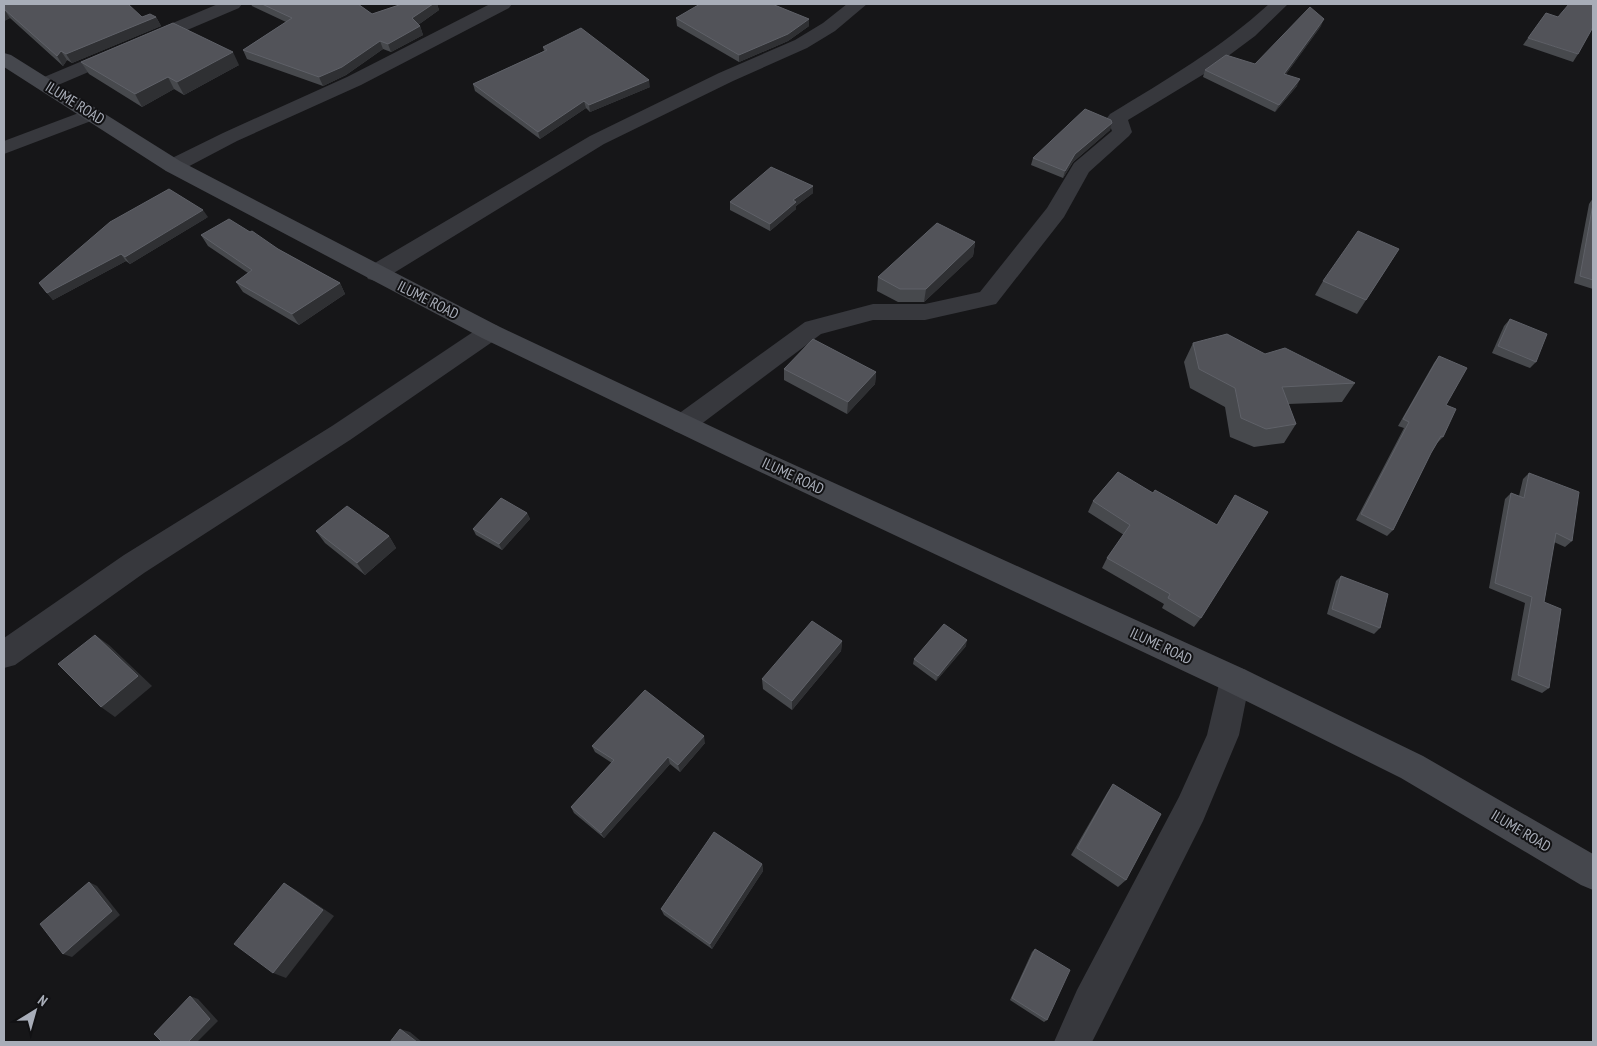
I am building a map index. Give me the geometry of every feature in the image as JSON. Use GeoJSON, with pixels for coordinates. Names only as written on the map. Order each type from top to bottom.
{"type":"FeatureCollection","features":[{"type":"Feature","properties":{"kind":"street"},"geometry":{"type":"LineString","coordinates":[[44,84],[233,4]]}},
{"type":"Feature","properties":{"kind":"street"},"geometry":{"type":"LineString","coordinates":[[173,166],[230,137],[354,82],[503,4]]}},
{"type":"Feature","properties":{"kind":"street"},"geometry":{"type":"LineString","coordinates":[[376,273],[598,140],[709,85],[801,44],[829,27],[858,4]]}},
{"type":"Feature","properties":{"kind":"street"},"geometry":{"type":"LineString","coordinates":[[683,424],[813,328],[873,312],[925,312],[988,298],[1056,212],[1081,168],[1122,132],[1117,118],[1197,70],[1249,32],[1279,4]]}},
{"type":"Feature","properties":{"kind":"street","name":"ILUME ROAD"},"geometry":{"type":"LineString","coordinates":[[4,59],[173,166],[490,332],[683,424],[1235,680],[1412,767],[1593,874]]}},
{"type":"Feature","properties":{"kind":"street"},"geometry":{"type":"LineString","coordinates":[[4,148],[92,114]]}},
{"type":"Feature","properties":{"kind":"street"},"geometry":{"type":"LineString","coordinates":[[4,655],[134,564],[341,433],[490,332]]}},
{"type":"Feature","properties":{"kind":"street"},"geometry":{"type":"LineString","coordinates":[[1073,1042],[1090,1003],[1191,809],[1223,735],[1235,680]]}},
{"type":"Feature","properties":{"kind":"building"},"geometry":{"type":"Polygon","coordinates":[[[4,4],[128,4],[142,17],[150,14],[156,17],[66,54],[61,51],[57,56],[4,9],[4,4]]]}},
{"type":"Feature","properties":{"kind":"building"},"geometry":{"type":"Polygon","coordinates":[[[262,4],[358,4],[372,14],[402,4],[433,4],[412,18],[420,26],[388,44],[380,41],[342,67],[319,77],[243,50],[292,18],[262,4]]]}},
{"type":"Feature","properties":{"kind":"building"},"geometry":{"type":"Polygon","coordinates":[[[700,4],[772,4],[809,19],[788,34],[739,55],[676,18],[700,4]]]}},
{"type":"Feature","properties":{"kind":"building"},"geometry":{"type":"Polygon","coordinates":[[[1569,4],[1593,4],[1593,27],[1578,54],[1528,38],[1546,13],[1558,17],[1569,4]]]}},
{"type":"Feature","properties":{"kind":"building"},"geometry":{"type":"Polygon","coordinates":[[[1310,7],[1324,19],[1284,74],[1300,79],[1279,105],[1205,70],[1226,55],[1255,64],[1310,7]]]}},
{"type":"Feature","properties":{"kind":"building"},"geometry":{"type":"Polygon","coordinates":[[[173,23],[233,52],[177,82],[168,77],[135,94],[81,62],[173,23]]]}},
{"type":"Feature","properties":{"kind":"building"},"geometry":{"type":"Polygon","coordinates":[[[581,28],[649,80],[589,105],[584,101],[538,132],[473,84],[547,50],[543,47],[581,28]]]}},
{"type":"Feature","properties":{"kind":"building"},"geometry":{"type":"Polygon","coordinates":[[[1085,109],[1111,120],[1112,123],[1075,154],[1065,171],[1033,158],[1085,109]]]}},
{"type":"Feature","properties":{"kind":"building"},"geometry":{"type":"Polygon","coordinates":[[[771,167],[813,186],[793,200],[796,202],[770,224],[730,202],[771,167]]]}},
{"type":"Feature","properties":{"kind":"building"},"geometry":{"type":"Polygon","coordinates":[[[169,189],[203,210],[125,257],[121,254],[47,293],[39,283],[110,222],[169,189]]]}},
{"type":"Feature","properties":{"kind":"building"},"geometry":{"type":"Polygon","coordinates":[[[1593,204],[1593,280],[1580,276],[1593,204]]]}},
{"type":"Feature","properties":{"kind":"building"},"geometry":{"type":"Polygon","coordinates":[[[229,219],[250,232],[252,231],[278,249],[340,283],[292,314],[236,282],[252,270],[201,235],[229,219]]]}},
{"type":"Feature","properties":{"kind":"building"},"geometry":{"type":"Polygon","coordinates":[[[937,223],[975,242],[926,289],[900,289],[878,277],[937,223]]]}},
{"type":"Feature","properties":{"kind":"building"},"geometry":{"type":"Polygon","coordinates":[[[1358,231],[1399,249],[1366,300],[1323,281],[1358,231]]]}},
{"type":"Feature","properties":{"kind":"building"},"geometry":{"type":"Polygon","coordinates":[[[1510,319],[1547,334],[1536,362],[1498,346],[1510,319]]]}},
{"type":"Feature","properties":{"kind":"building"},"geometry":{"type":"Polygon","coordinates":[[[1227,334],[1265,354],[1285,348],[1355,383],[1282,387],[1296,424],[1266,429],[1241,418],[1235,388],[1199,369],[1193,343],[1227,334]]]}},
{"type":"Feature","properties":{"kind":"building"},"geometry":{"type":"Polygon","coordinates":[[[813,339],[876,372],[848,402],[784,369],[813,339]]]}},
{"type":"Feature","properties":{"kind":"building"},"geometry":{"type":"Polygon","coordinates":[[[1439,356],[1467,368],[1446,405],[1456,409],[1443,437],[1441,436],[1431,453],[1393,530],[1361,514],[1409,422],[1403,419],[1439,356]]]}},
{"type":"Feature","properties":{"kind":"building"},"geometry":{"type":"Polygon","coordinates":[[[1118,472],[1153,493],[1155,490],[1217,525],[1235,495],[1268,512],[1201,618],[1168,598],[1170,594],[1107,558],[1130,525],[1093,501],[1118,472]]]}},
{"type":"Feature","properties":{"kind":"building"},"geometry":{"type":"Polygon","coordinates":[[[1529,473],[1579,492],[1572,541],[1556,533],[1544,602],[1561,609],[1549,688],[1518,675],[1532,597],[1495,583],[1511,493],[1524,498],[1529,473]]]}},
{"type":"Feature","properties":{"kind":"building"},"geometry":{"type":"Polygon","coordinates":[[[501,498],[527,513],[499,544],[473,529],[501,498]]]}},
{"type":"Feature","properties":{"kind":"building"},"geometry":{"type":"Polygon","coordinates":[[[347,506],[389,536],[357,563],[316,531],[347,506]]]}},
{"type":"Feature","properties":{"kind":"building"},"geometry":{"type":"Polygon","coordinates":[[[1341,576],[1388,594],[1380,628],[1332,609],[1341,576]]]}},
{"type":"Feature","properties":{"kind":"building"},"geometry":{"type":"Polygon","coordinates":[[[812,621],[842,641],[792,701],[762,679],[812,621]]]}},
{"type":"Feature","properties":{"kind":"building"},"geometry":{"type":"Polygon","coordinates":[[[944,624],[967,640],[938,676],[914,659],[944,624]]]}},
{"type":"Feature","properties":{"kind":"building"},"geometry":{"type":"Polygon","coordinates":[[[95,635],[138,676],[101,707],[58,664],[95,635]]]}},
{"type":"Feature","properties":{"kind":"building"},"geometry":{"type":"Polygon","coordinates":[[[645,690],[704,736],[678,765],[668,757],[601,833],[571,807],[614,760],[592,746],[645,690]]]}},
{"type":"Feature","properties":{"kind":"building"},"geometry":{"type":"Polygon","coordinates":[[[1113,784],[1161,814],[1126,880],[1077,848],[1113,784]]]}},
{"type":"Feature","properties":{"kind":"building"},"geometry":{"type":"Polygon","coordinates":[[[714,832],[762,864],[710,944],[661,909],[714,832]]]}},
{"type":"Feature","properties":{"kind":"building"},"geometry":{"type":"Polygon","coordinates":[[[89,882],[112,911],[63,954],[40,924],[89,882]]]}},
{"type":"Feature","properties":{"kind":"building"},"geometry":{"type":"Polygon","coordinates":[[[284,883],[323,910],[273,973],[234,944],[284,883]]]}},
{"type":"Feature","properties":{"kind":"building"},"geometry":{"type":"Polygon","coordinates":[[[1035,949],[1070,970],[1047,1020],[1012,998],[1035,949]]]}},
{"type":"Feature","properties":{"kind":"building"},"geometry":{"type":"Polygon","coordinates":[[[190,996],[210,1019],[188,1042],[162,1042],[154,1034],[190,996]]]}},
{"type":"Feature","properties":{"kind":"building"},"geometry":{"type":"Polygon","coordinates":[[[400,1029],[417,1042],[390,1042],[400,1029]]]}}]}
